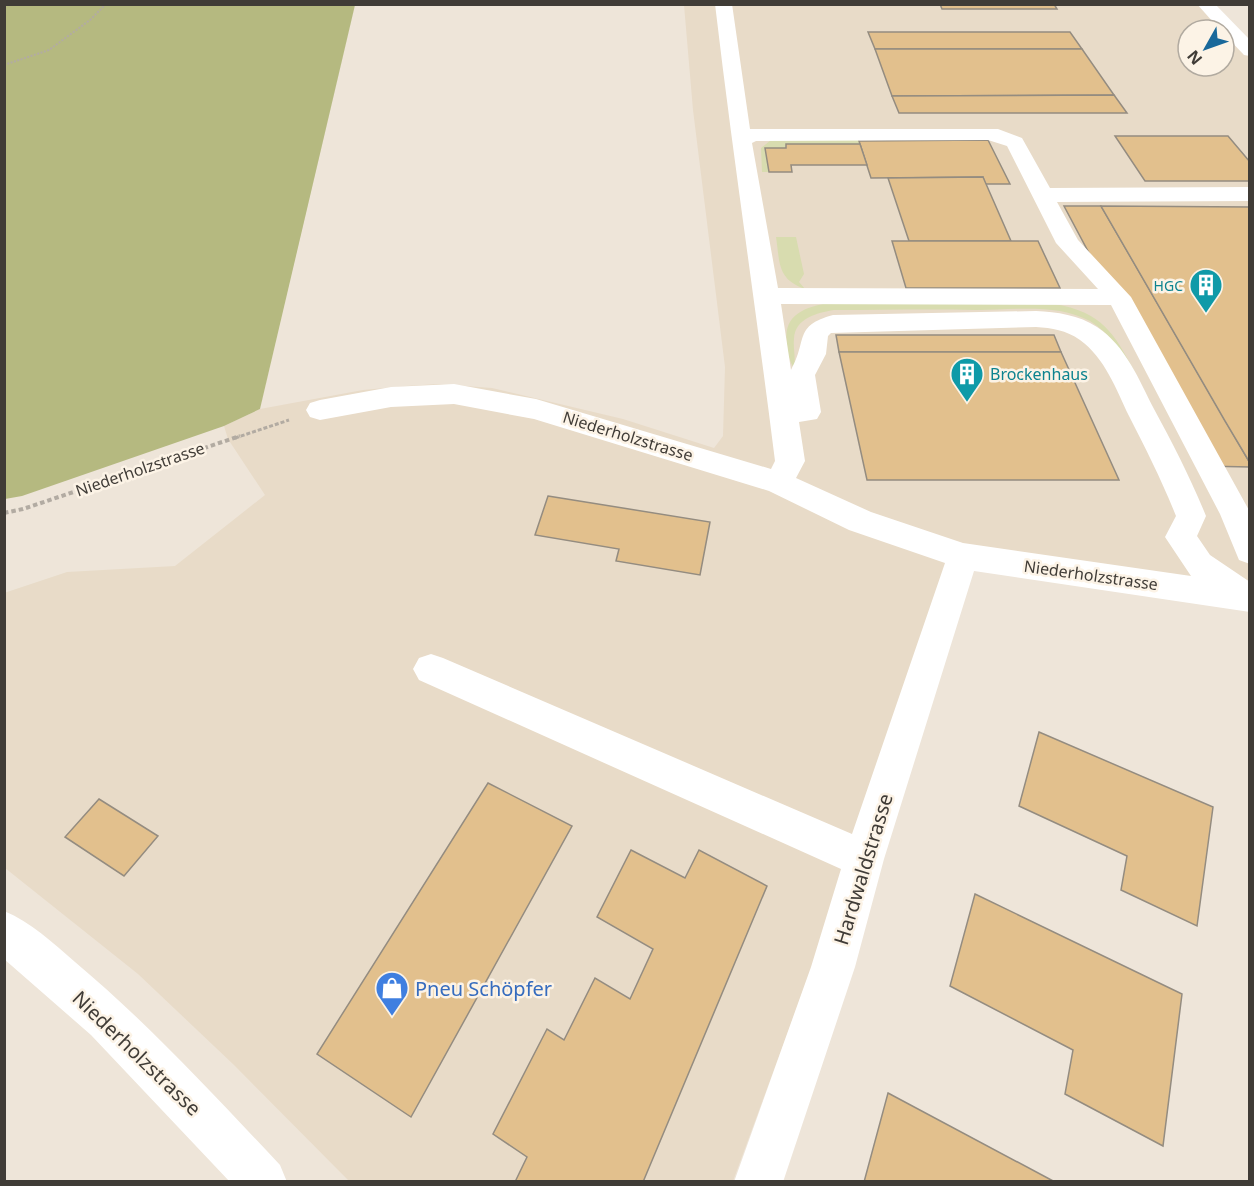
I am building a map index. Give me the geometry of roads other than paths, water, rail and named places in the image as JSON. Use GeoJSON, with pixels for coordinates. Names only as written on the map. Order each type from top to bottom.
{"type":"FeatureCollection","features":[{"type":"Feature","properties":{"kind":"street"},"geometry":{"type":"LineString","coordinates":[[723,4],[741,141],[767,296],[789,461],[779,483]]}},
{"type":"Feature","properties":{"kind":"street"},"geometry":{"type":"LineString","coordinates":[[1205,4],[1250,51]]}},
{"type":"Feature","properties":{"kind":"street"},"geometry":{"type":"LineString","coordinates":[[741,141],[752,135],[998,135],[1015,142],[1068,243],[1119,297],[1242,514],[1250,551]]}},
{"type":"Feature","properties":{"kind":"street"},"geometry":{"type":"LineString","coordinates":[[1044,195],[1250,194]]}},
{"type":"Feature","properties":{"kind":"street"},"geometry":{"type":"LineString","coordinates":[[767,296],[1119,297]]}},
{"type":"Feature","properties":{"kind":"street"},"geometry":{"type":"LineString","coordinates":[[783,412],[807,412],[801,375],[813,354],[815,334],[822,327],[833,323],[1036,319],[1058,320],[1080,327],[1100,342],[1114,359],[1176,478],[1191,516],[1181,537],[1199,564],[1247,598]]}},
{"type":"Feature","properties":{"kind":"street","name":"Niederholzstrasse"},"geometry":{"type":"LineString","coordinates":[[320,410],[391,397],[453,394],[536,409],[779,483],[860,521],[963,556],[1247,598]]}},
{"type":"Feature","properties":{"kind":"street","name":"Hardwaldstrasse"},"geometry":{"type":"LineString","coordinates":[[758,1182],[833,967],[864,859],[963,556]]}},
{"type":"Feature","properties":{"kind":"street"},"geometry":{"type":"LineString","coordinates":[[431,669],[864,859]]}},
{"type":"Feature","properties":{"kind":"street","name":"Niederholzstrasse"},"geometry":{"type":"LineString","coordinates":[[4,932],[30,952],[156,1067],[263,1182]]}},
{"type":"Feature","properties":{"kind":"place","name":"HGC"},"geometry":{"type":"Point","coordinates":[1206,314]}},
{"type":"Feature","properties":{"kind":"place","name":"Brockenhaus"},"geometry":{"type":"Point","coordinates":[967,403]}},
{"type":"Feature","properties":{"kind":"place","name":"Pneu Schöpfer"},"geometry":{"type":"Point","coordinates":[392,1017]}}]}
